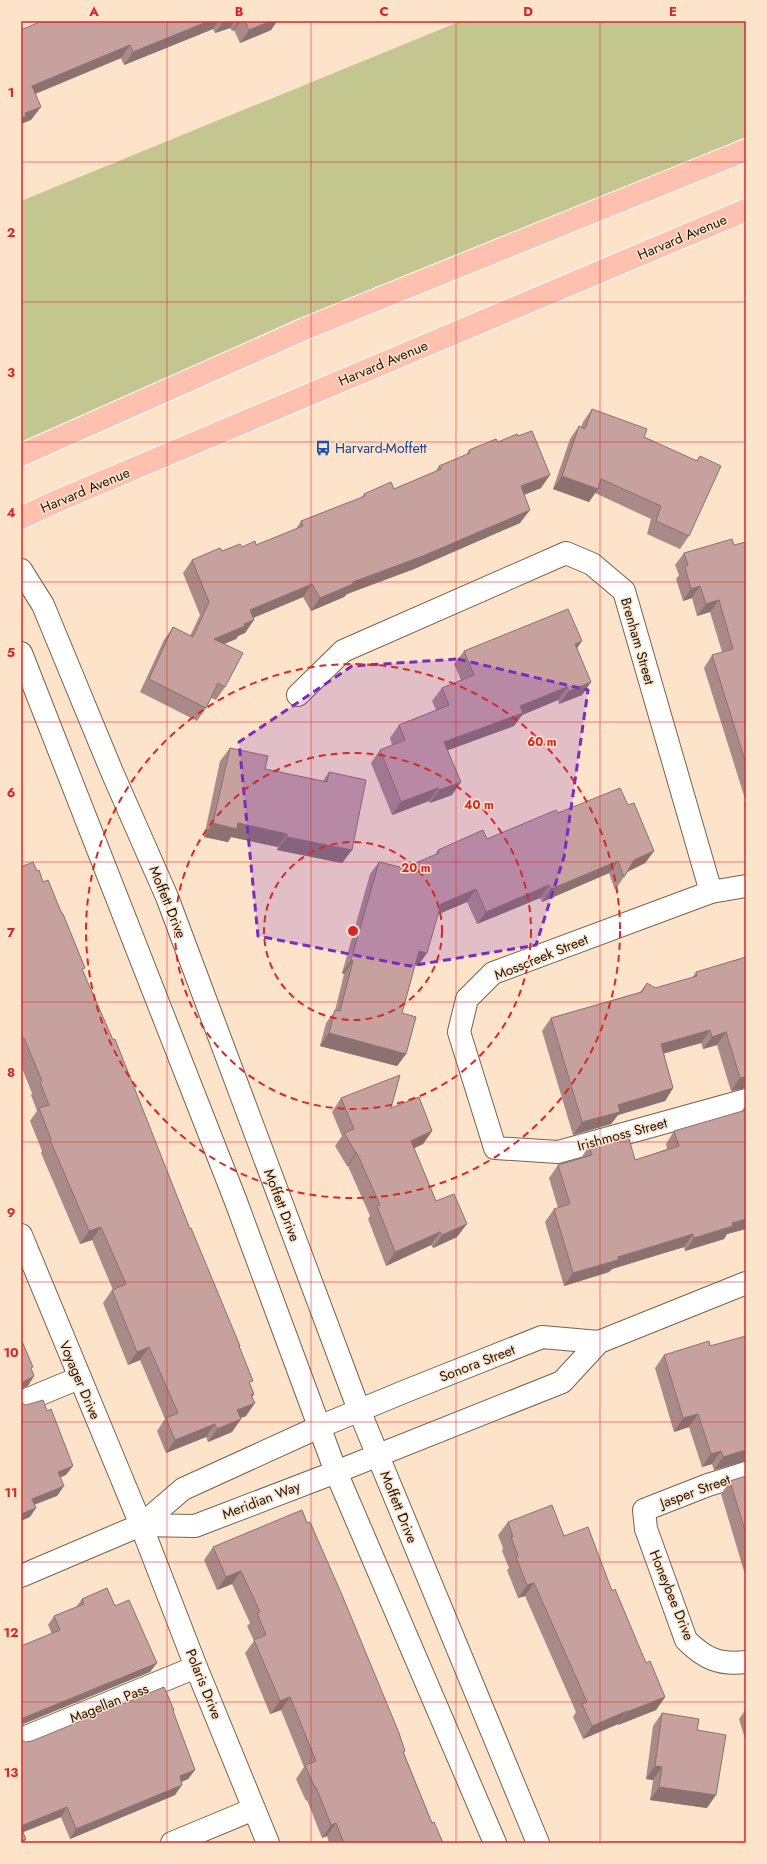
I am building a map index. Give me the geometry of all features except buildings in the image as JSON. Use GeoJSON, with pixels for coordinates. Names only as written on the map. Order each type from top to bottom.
{"type":"FeatureCollection","features":[{"type":"Feature","properties":{"kind":"main road"},"geometry":{"type":"LineString","coordinates":[[21,455],[310,327],[746,150]]}},
{"type":"Feature","properties":{"kind":"main road","name":"Harvard Avenue"},"geometry":{"type":"LineString","coordinates":[[21,518],[55,502],[746,210]]}},
{"type":"Feature","properties":{"kind":"street","name":"Brenham Street"},"geometry":{"type":"LineString","coordinates":[[298,695],[343,651],[566,553],[592,564],[624,591],[711,892]]}},
{"type":"Feature","properties":{"kind":"street","name":"Moffett Drive"},"geometry":{"type":"LineString","coordinates":[[21,570],[43,605],[112,772],[167,897],[359,1410],[538,1843]]}},
{"type":"Feature","properties":{"kind":"street"},"geometry":{"type":"LineString","coordinates":[[21,653],[235,1199],[336,1472],[495,1843]]}},
{"type":"Feature","properties":{"kind":"street","name":"Mosscreek Street"},"geometry":{"type":"LineString","coordinates":[[495,1148],[459,1032],[467,999],[493,973],[711,892],[746,886]]}},
{"type":"Feature","properties":{"kind":"street","name":"Irishmoss Street"},"geometry":{"type":"LineString","coordinates":[[495,1148],[558,1152],[746,1100]]}},
{"type":"Feature","properties":{"kind":"street","name":"Voyager Drive"},"geometry":{"type":"LineString","coordinates":[[21,1235],[141,1525]]}},
{"type":"Feature","properties":{"kind":"street","name":"Sonora Street"},"geometry":{"type":"LineString","coordinates":[[377,1455],[562,1382],[599,1342],[746,1283]]}},
{"type":"Feature","properties":{"kind":"street","name":"Sonora Street"},"geometry":{"type":"LineString","coordinates":[[359,1410],[542,1337],[599,1342]]}},
{"type":"Feature","properties":{"kind":"street"},"geometry":{"type":"LineString","coordinates":[[21,1402],[79,1378]]}},
{"type":"Feature","properties":{"kind":"street","name":"Meridian Way"},"geometry":{"type":"LineString","coordinates":[[21,1576],[141,1525],[183,1489],[359,1410]]}},
{"type":"Feature","properties":{"kind":"street","name":"Meridian Way"},"geometry":{"type":"LineString","coordinates":[[141,1525],[195,1526],[377,1455]]}},
{"type":"Feature","properties":{"kind":"street","name":"Jasper Street"},"geometry":{"type":"LineString","coordinates":[[644,1510],[746,1472]]}},
{"type":"Feature","properties":{"kind":"street","name":"Honeybee Drive"},"geometry":{"type":"LineString","coordinates":[[644,1510],[646,1530],[686,1640],[698,1651],[713,1660],[731,1664],[746,1662]]}},
{"type":"Feature","properties":{"kind":"street","name":"Polaris Drive"},"geometry":{"type":"LineString","coordinates":[[141,1525],[196,1666],[268,1843]]}},
{"type":"Feature","properties":{"kind":"street","name":"Magellan Pass"},"geometry":{"type":"LineString","coordinates":[[21,1739],[196,1666]]}},
{"type":"Feature","properties":{"kind":"street"},"geometry":{"type":"LineString","coordinates":[[172,1843],[254,1809]]}},
{"type":"Feature","properties":{"kind":"highlighted area"},"geometry":{"type":"Polygon","coordinates":[[[458,659],[588,690],[564,857],[536,945],[410,966],[258,936],[239,742],[352,666],[458,659]]]}},
{"type":"Feature","properties":{"kind":"green space"},"geometry":{"type":"Polygon","coordinates":[[[461,21],[746,21],[746,137],[21,444],[21,201],[461,21]]]}},
{"type":"Feature","properties":{"kind":"place","name":"Harvard-Moffett"},"geometry":{"type":"Point","coordinates":[323,448]}}]}
